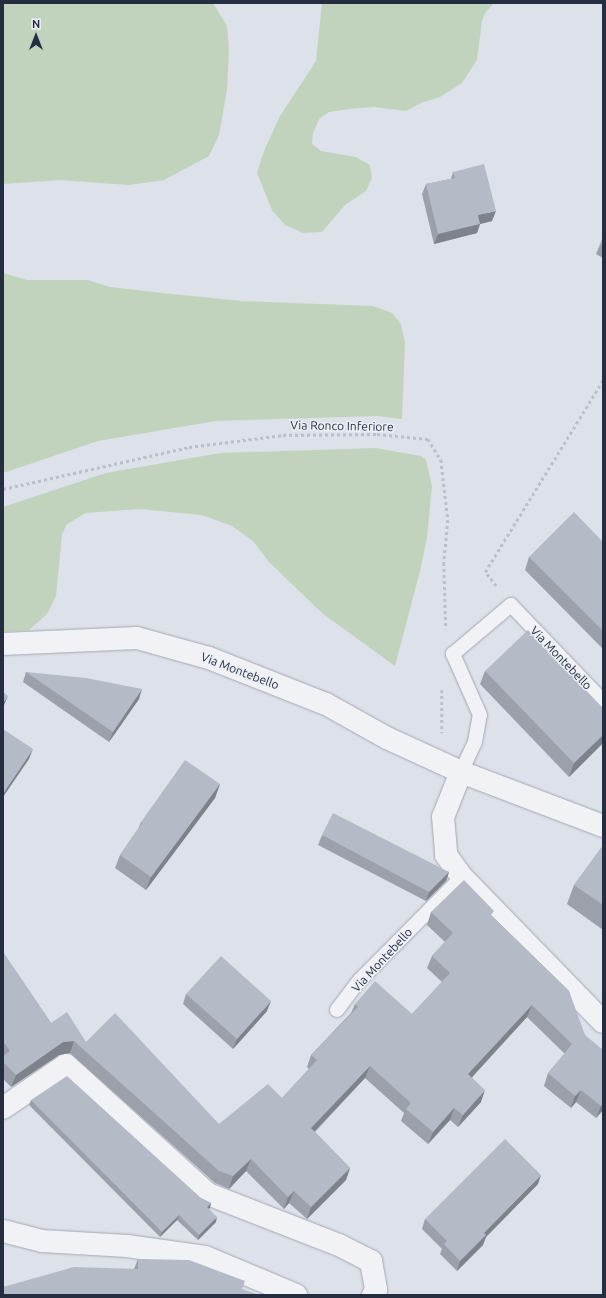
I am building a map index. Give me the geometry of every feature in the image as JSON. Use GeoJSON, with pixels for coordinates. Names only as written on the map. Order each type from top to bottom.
{"type":"FeatureCollection","features":[{"type":"Feature","properties":{"kind":"street","name":"Via Montebello"},"geometry":{"type":"LineString","coordinates":[[3,644],[137,638],[209,658],[326,704],[388,738],[452,768],[603,826]]}},
{"type":"Feature","properties":{"kind":"street"},"geometry":{"type":"LineString","coordinates":[[452,768],[443,817],[446,855],[462,878],[603,1022]]}},
{"type":"Feature","properties":{"kind":"street"},"geometry":{"type":"LineString","coordinates":[[3,1108],[66,1065],[208,1194],[339,1245],[371,1261],[376,1290],[374,1295]]}},
{"type":"Feature","properties":{"kind":"street"},"geometry":{"type":"LineString","coordinates":[[3,1231],[42,1241],[127,1246],[205,1258],[296,1295]]}},
{"type":"Feature","properties":{"kind":"lane","name":"Via Montebello"},"geometry":{"type":"LineString","coordinates":[[511,605],[603,701]]}},
{"type":"Feature","properties":{"kind":"lane"},"geometry":{"type":"LineString","coordinates":[[452,768],[474,742],[480,715],[453,654],[511,605]]}},
{"type":"Feature","properties":{"kind":"lane","name":"Via Montebello"},"geometry":{"type":"LineString","coordinates":[[338,1010],[360,980],[462,878]]}},
{"type":"Feature","properties":{"kind":"path"},"geometry":{"type":"LineString","coordinates":[[511,605],[485,572],[603,380]]}},
{"type":"Feature","properties":{"kind":"path","name":"Via Ronco Inferiore"},"geometry":{"type":"LineString","coordinates":[[3,489],[189,447],[283,435],[377,434],[428,439],[441,460],[448,520],[444,563],[446,632]]}},
{"type":"Feature","properties":{"kind":"path"},"geometry":{"type":"LineString","coordinates":[[442,687],[452,768]]}},
{"type":"Feature","properties":{"kind":"green space"},"geometry":{"type":"Polygon","coordinates":[[[3,3],[213,3],[227,26],[229,50],[227,90],[219,135],[209,156],[164,180],[129,185],[60,180],[3,184],[3,3]]]}},
{"type":"Feature","properties":{"kind":"green space"},"geometry":{"type":"Polygon","coordinates":[[[322,3],[494,3],[485,13],[482,21],[477,60],[462,83],[440,97],[421,103],[406,111],[374,107],[349,109],[329,112],[319,119],[313,133],[312,144],[321,151],[356,157],[370,165],[372,178],[366,191],[345,205],[322,232],[303,233],[285,225],[272,210],[257,173],[264,151],[280,116],[316,61],[322,3]]]}},
{"type":"Feature","properties":{"kind":"green space"},"geometry":{"type":"Polygon","coordinates":[[[3,273],[27,280],[88,280],[110,287],[242,301],[373,306],[392,313],[401,324],[405,343],[402,419],[377,416],[216,421],[98,441],[3,473],[3,273]]]}},
{"type":"Feature","properties":{"kind":"green space"},"geometry":{"type":"Polygon","coordinates":[[[376,448],[421,456],[426,460],[432,486],[427,538],[420,571],[395,666],[323,614],[269,562],[253,541],[232,526],[202,515],[139,509],[86,513],[67,524],[62,534],[56,596],[47,614],[29,630],[3,632],[3,507],[106,473],[220,453],[376,448]]]}},
{"type":"Feature","properties":{"kind":"building"},"geometry":{"type":"Polygon","coordinates":[[[484,164],[496,211],[478,215],[480,224],[438,234],[426,184],[455,178],[453,172],[484,164]]]}},
{"type":"Feature","properties":{"kind":"building"},"geometry":{"type":"Polygon","coordinates":[[[603,237],[603,246],[600,244],[603,237]]]}},
{"type":"Feature","properties":{"kind":"building"},"geometry":{"type":"Polygon","coordinates":[[[574,512],[603,542],[603,631],[529,557],[574,512]]]}},
{"type":"Feature","properties":{"kind":"building"},"geometry":{"type":"Polygon","coordinates":[[[528,630],[603,708],[603,735],[574,763],[485,671],[528,630]]]}},
{"type":"Feature","properties":{"kind":"building"},"geometry":{"type":"Polygon","coordinates":[[[26,672],[86,678],[142,689],[113,732],[26,672]]]}},
{"type":"Feature","properties":{"kind":"building"},"geometry":{"type":"Polygon","coordinates":[[[3,692],[8,696],[3,703],[3,692]]]}},
{"type":"Feature","properties":{"kind":"building"},"geometry":{"type":"Polygon","coordinates":[[[3,729],[33,749],[4,792],[3,791],[3,729]]]}},
{"type":"Feature","properties":{"kind":"building"},"geometry":{"type":"Polygon","coordinates":[[[185,760],[220,784],[151,877],[120,855],[142,823],[141,822],[185,760]]]}},
{"type":"Feature","properties":{"kind":"building"},"geometry":{"type":"Polygon","coordinates":[[[333,813],[449,872],[429,892],[322,835],[333,813]]]}},
{"type":"Feature","properties":{"kind":"building"},"geometry":{"type":"Polygon","coordinates":[[[603,845],[603,905],[574,885],[603,845]]]}},
{"type":"Feature","properties":{"kind":"building"},"geometry":{"type":"Polygon","coordinates":[[[464,880],[494,911],[491,915],[569,991],[585,1035],[603,1050],[603,1103],[601,1106],[581,1090],[575,1096],[548,1073],[572,1044],[532,1005],[468,1074],[485,1090],[463,1115],[454,1108],[433,1132],[406,1109],[411,1103],[370,1066],[311,1128],[350,1168],[311,1207],[294,1191],[288,1197],[251,1159],[233,1176],[219,1171],[74,1041],[63,1042],[16,1075],[3,1062],[3,1056],[10,1051],[3,1041],[3,952],[51,1023],[67,1012],[86,1042],[115,1013],[219,1124],[268,1084],[282,1098],[317,1060],[311,1055],[358,1007],[355,1004],[375,981],[412,1014],[450,973],[432,956],[453,933],[431,912],[464,880]]]}},
{"type":"Feature","properties":{"kind":"building"},"geometry":{"type":"Polygon","coordinates":[[[221,956],[271,1001],[237,1039],[186,994],[221,956]]]}},
{"type":"Feature","properties":{"kind":"building"},"geometry":{"type":"Polygon","coordinates":[[[67,1076],[201,1198],[211,1203],[207,1207],[217,1217],[199,1235],[179,1215],[162,1232],[31,1100],[67,1076]]]}},
{"type":"Feature","properties":{"kind":"building"},"geometry":{"type":"Polygon","coordinates":[[[505,1139],[541,1175],[484,1233],[486,1235],[460,1261],[444,1244],[447,1241],[425,1219],[505,1139]]]}},
{"type":"Feature","properties":{"kind":"building"},"geometry":{"type":"Polygon","coordinates":[[[138,1259],[189,1260],[245,1281],[242,1289],[259,1295],[3,1295],[3,1287],[74,1267],[138,1269],[138,1259]]]}}]}
